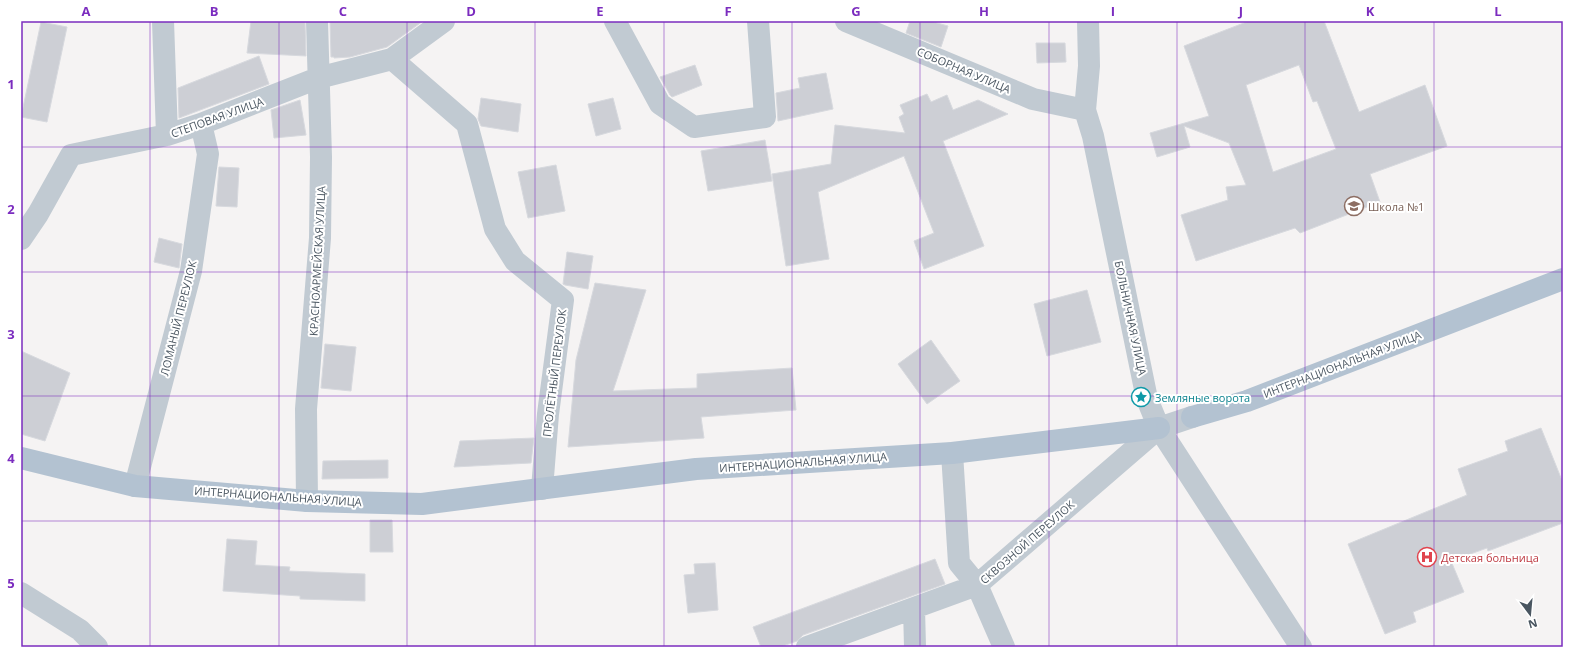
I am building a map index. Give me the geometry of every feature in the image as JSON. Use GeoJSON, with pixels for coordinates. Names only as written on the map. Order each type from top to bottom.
{"type":"FeatureCollection","features":[{"type":"Feature","properties":{"kind":"main road","name":"ИНТЕРНАЦИОНАЛЬНАЯ УЛИЦА"},"geometry":{"type":"LineString","coordinates":[[1192,418],[1247,401],[1563,279]]}},
{"type":"Feature","properties":{"kind":"main road","name":"ИНТЕРНАЦИОНАЛЬНАЯ УЛИЦА"},"geometry":{"type":"LineString","coordinates":[[21,458],[135,486],[307,501],[422,504],[696,469],[952,453],[1159,428]]}},
{"type":"Feature","properties":{"kind":"street"},"geometry":{"type":"LineString","coordinates":[[163,21],[167,135]]}},
{"type":"Feature","properties":{"kind":"street","name":"КРАСНОАРМЕЙСКАЯ УЛИЦА"},"geometry":{"type":"LineString","coordinates":[[307,501],[306,409],[320,231],[321,157],[317,21]]}},
{"type":"Feature","properties":{"kind":"street","name":"СТЕПОВАЯ УЛИЦА"},"geometry":{"type":"LineString","coordinates":[[21,239],[38,214],[71,155],[167,135],[201,124],[318,78],[392,59],[444,21]]}},
{"type":"Feature","properties":{"kind":"street"},"geometry":{"type":"LineString","coordinates":[[615,21],[660,104],[694,127],[765,117],[758,21]]}},
{"type":"Feature","properties":{"kind":"street","name":"СОБОРНАЯ УЛИЦА"},"geometry":{"type":"LineString","coordinates":[[846,21],[1033,100],[1085,110]]}},
{"type":"Feature","properties":{"kind":"street","name":"БОЛЬНИЧНАЯ УЛИЦА"},"geometry":{"type":"LineString","coordinates":[[1088,21],[1089,66],[1085,110],[1093,136],[1147,399],[1159,428],[1301,647]]}},
{"type":"Feature","properties":{"kind":"street","name":"ПРОЛЁТНЫЙ ПЕРЕУЛОК"},"geometry":{"type":"LineString","coordinates":[[392,59],[467,124],[495,229],[515,261],[563,300],[548,414],[542,489]]}},
{"type":"Feature","properties":{"kind":"street","name":"ЛОМАНЫЙ ПЕРЕУЛОК"},"geometry":{"type":"LineString","coordinates":[[135,486],[191,271],[208,154],[201,124]]}},
{"type":"Feature","properties":{"kind":"street","name":"ИНТЕРНАЦИОНАЛЬНАЯ УЛИЦА"},"geometry":{"type":"LineString","coordinates":[[1159,428],[1192,418]]}},
{"type":"Feature","properties":{"kind":"street","name":"СКВОЗНОЙ ПЕРЕУЛОК"},"geometry":{"type":"LineString","coordinates":[[807,647],[977,585],[1159,428]]}},
{"type":"Feature","properties":{"kind":"street"},"geometry":{"type":"LineString","coordinates":[[952,453],[959,563],[977,585],[1004,647]]}},
{"type":"Feature","properties":{"kind":"street"},"geometry":{"type":"LineString","coordinates":[[21,593],[80,630],[97,647]]}},
{"type":"Feature","properties":{"kind":"street"},"geometry":{"type":"LineString","coordinates":[[914,608],[915,647]]}},
{"type":"Feature","properties":{"kind":"building"},"geometry":{"type":"Polygon","coordinates":[[[251,21],[305,21],[306,56],[247,53],[251,21]]]}},
{"type":"Feature","properties":{"kind":"building"},"geometry":{"type":"Polygon","coordinates":[[[330,21],[423,21],[387,47],[350,57],[334,58],[331,57],[330,21]]]}},
{"type":"Feature","properties":{"kind":"building"},"geometry":{"type":"Polygon","coordinates":[[[910,21],[930,21],[948,26],[941,47],[906,33],[910,21]]]}},
{"type":"Feature","properties":{"kind":"building"},"geometry":{"type":"Polygon","coordinates":[[[1249,21],[1324,21],[1359,112],[1425,85],[1447,146],[1370,174],[1380,202],[1300,233],[1295,228],[1196,261],[1181,215],[1228,200],[1226,187],[1246,185],[1229,143],[1184,126],[1190,147],[1157,157],[1150,133],[1209,116],[1184,46],[1249,21]],[[1299,65],[1246,85],[1273,172],[1336,149],[1317,101],[1313,102],[1299,65]]]}},
{"type":"Feature","properties":{"kind":"building"},"geometry":{"type":"Polygon","coordinates":[[[41,22],[67,27],[47,122],[21,117],[41,22]]]}},
{"type":"Feature","properties":{"kind":"building"},"geometry":{"type":"Polygon","coordinates":[[[1036,43],[1065,43],[1066,62],[1037,63],[1036,43]]]}},
{"type":"Feature","properties":{"kind":"building"},"geometry":{"type":"Polygon","coordinates":[[[259,56],[269,84],[179,118],[178,88],[259,56]]]}},
{"type":"Feature","properties":{"kind":"building"},"geometry":{"type":"Polygon","coordinates":[[[695,65],[702,85],[672,97],[660,77],[695,65]]]}},
{"type":"Feature","properties":{"kind":"building"},"geometry":{"type":"Polygon","coordinates":[[[826,73],[833,109],[778,121],[776,93],[800,88],[798,78],[826,73]]]}},
{"type":"Feature","properties":{"kind":"building"},"geometry":{"type":"Polygon","coordinates":[[[927,94],[931,102],[947,95],[953,110],[978,100],[1008,114],[943,141],[984,246],[924,269],[914,241],[934,233],[904,156],[818,192],[829,259],[786,266],[772,174],[831,164],[835,125],[905,133],[899,117],[904,114],[900,105],[927,94]]]}},
{"type":"Feature","properties":{"kind":"building"},"geometry":{"type":"Polygon","coordinates":[[[481,98],[521,104],[518,132],[481,126],[478,119],[481,98]]]}},
{"type":"Feature","properties":{"kind":"building"},"geometry":{"type":"Polygon","coordinates":[[[613,98],[621,129],[596,136],[588,104],[613,98]]]}},
{"type":"Feature","properties":{"kind":"building"},"geometry":{"type":"Polygon","coordinates":[[[300,100],[306,135],[274,138],[271,110],[300,100]]]}},
{"type":"Feature","properties":{"kind":"building"},"geometry":{"type":"Polygon","coordinates":[[[765,140],[772,181],[708,191],[701,151],[765,140]]]}},
{"type":"Feature","properties":{"kind":"building"},"geometry":{"type":"Polygon","coordinates":[[[556,165],[565,211],[528,218],[518,172],[556,165]]]}},
{"type":"Feature","properties":{"kind":"building"},"geometry":{"type":"Polygon","coordinates":[[[219,167],[239,168],[237,207],[216,206],[219,167]]]}},
{"type":"Feature","properties":{"kind":"building"},"geometry":{"type":"Polygon","coordinates":[[[159,238],[182,244],[179,268],[154,262],[159,238]]]}},
{"type":"Feature","properties":{"kind":"building"},"geometry":{"type":"Polygon","coordinates":[[[567,252],[593,256],[588,289],[563,284],[567,252]]]}},
{"type":"Feature","properties":{"kind":"building"},"geometry":{"type":"Polygon","coordinates":[[[595,283],[646,290],[613,391],[697,388],[697,374],[792,368],[796,410],[701,417],[704,438],[568,447],[576,360],[595,283]]]}},
{"type":"Feature","properties":{"kind":"building"},"geometry":{"type":"Polygon","coordinates":[[[1087,290],[1101,342],[1047,356],[1034,304],[1087,290]]]}},
{"type":"Feature","properties":{"kind":"building"},"geometry":{"type":"Polygon","coordinates":[[[931,340],[960,381],[927,404],[898,364],[931,340]]]}},
{"type":"Feature","properties":{"kind":"building"},"geometry":{"type":"Polygon","coordinates":[[[325,344],[356,347],[351,391],[321,388],[325,344]]]}},
{"type":"Feature","properties":{"kind":"building"},"geometry":{"type":"Polygon","coordinates":[[[21,351],[70,373],[45,441],[21,434],[21,351]]]}},
{"type":"Feature","properties":{"kind":"building"},"geometry":{"type":"Polygon","coordinates":[[[1541,428],[1563,483],[1563,523],[1488,551],[1487,548],[1451,561],[1464,592],[1413,612],[1416,622],[1385,634],[1348,544],[1467,495],[1458,469],[1508,451],[1505,441],[1541,428]]]}},
{"type":"Feature","properties":{"kind":"building"},"geometry":{"type":"Polygon","coordinates":[[[534,438],[531,463],[454,467],[460,441],[534,438]]]}},
{"type":"Feature","properties":{"kind":"building"},"geometry":{"type":"Polygon","coordinates":[[[388,460],[388,478],[322,479],[323,461],[388,460]]]}},
{"type":"Feature","properties":{"kind":"building"},"geometry":{"type":"Polygon","coordinates":[[[370,520],[392,520],[393,552],[370,552],[370,520]]]}},
{"type":"Feature","properties":{"kind":"building"},"geometry":{"type":"Polygon","coordinates":[[[227,539],[257,541],[255,565],[290,567],[289,571],[365,574],[365,601],[300,599],[300,596],[223,591],[227,539]]]}},
{"type":"Feature","properties":{"kind":"building"},"geometry":{"type":"Polygon","coordinates":[[[935,559],[945,584],[803,635],[797,641],[780,647],[761,647],[753,627],[935,559]]]}},
{"type":"Feature","properties":{"kind":"building"},"geometry":{"type":"Polygon","coordinates":[[[715,563],[718,610],[688,613],[684,575],[695,574],[694,564],[715,563]]]}},
{"type":"Feature","properties":{"kind":"place","name":"Школа №1"},"geometry":{"type":"Point","coordinates":[1354,206]}},
{"type":"Feature","properties":{"kind":"place","name":"Земляные ворота"},"geometry":{"type":"Point","coordinates":[1141,397]}},
{"type":"Feature","properties":{"kind":"place","name":"Детская больница"},"geometry":{"type":"Point","coordinates":[1427,557]}}]}
